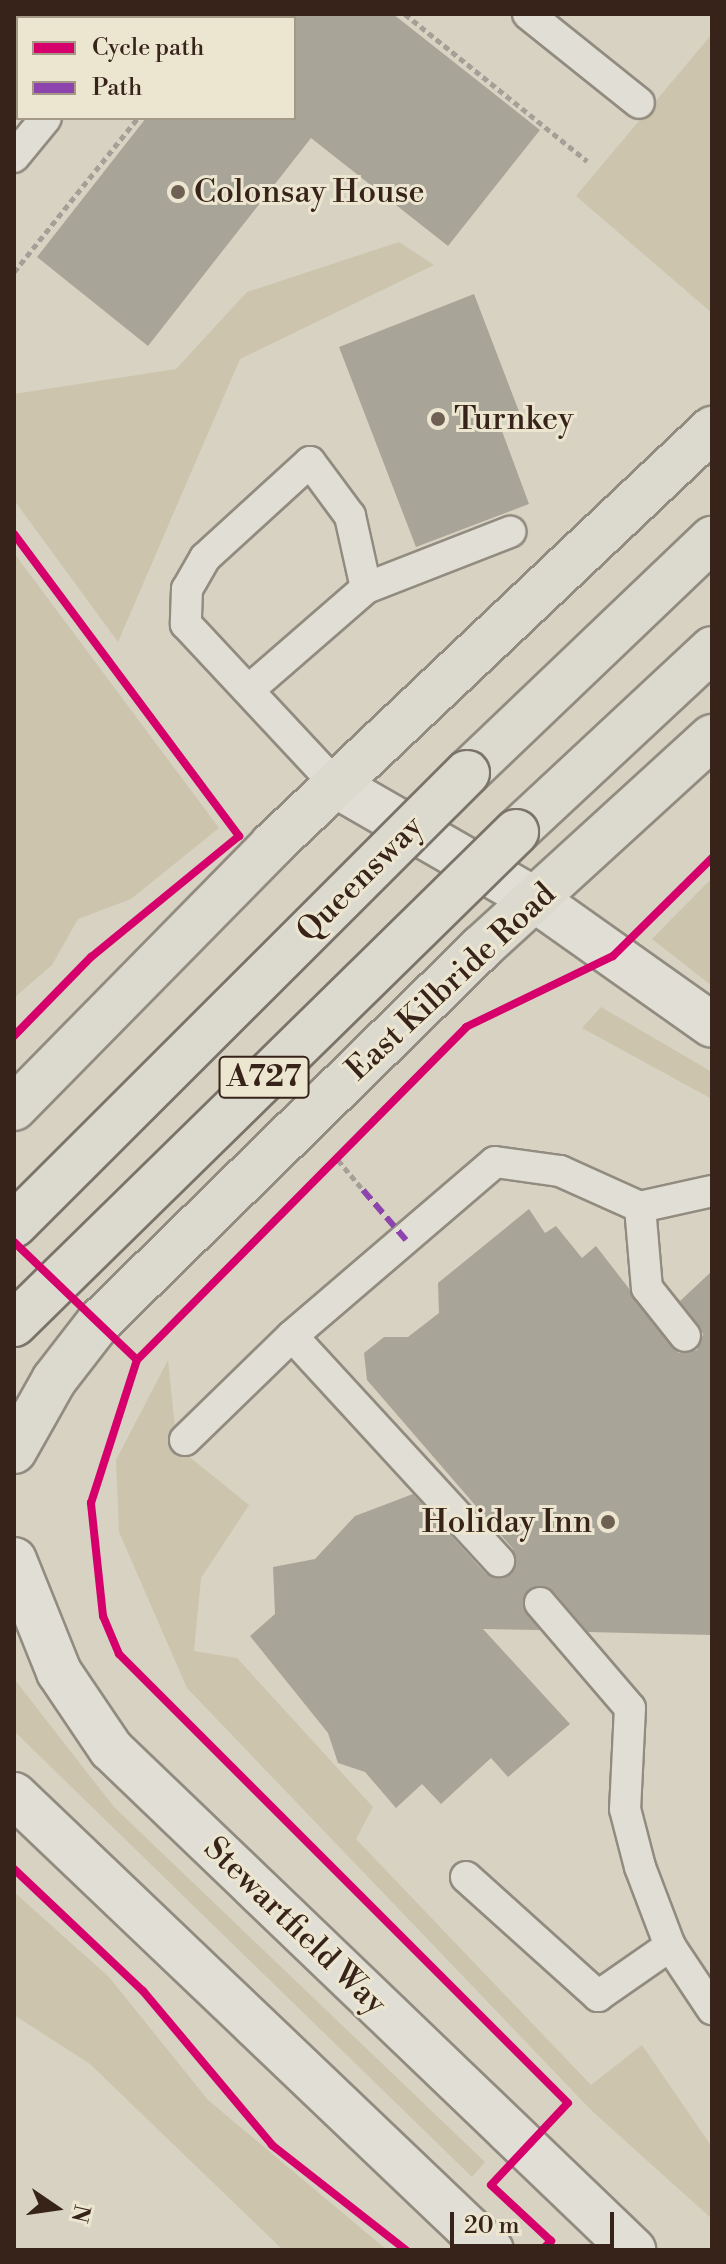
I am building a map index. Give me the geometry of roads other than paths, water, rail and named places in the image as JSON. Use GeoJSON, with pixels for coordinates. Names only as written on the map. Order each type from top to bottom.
{"type":"FeatureCollection","features":[{"type":"Feature","properties":{"kind":"main road"},"geometry":{"type":"LineString","coordinates":[[14,1108],[337,786],[712,429]]}},
{"type":"Feature","properties":{"kind":"main road","name":"Queensway"},"geometry":{"type":"LineString","coordinates":[[14,1225],[712,539]]}},
{"type":"Feature","properties":{"kind":"main road","name":"A727"},"geometry":{"type":"LineString","coordinates":[[14,1324],[712,649]]}},
{"type":"Feature","properties":{"kind":"main road","name":"East Kilbride Road"},"geometry":{"type":"LineString","coordinates":[[14,1451],[99,1322],[712,737]]}},
{"type":"Feature","properties":{"kind":"street"},"geometry":{"type":"LineString","coordinates":[[337,786],[537,901],[712,1025]]}},
{"type":"Feature","properties":{"kind":"street","name":"Stewartfield Way"},"geometry":{"type":"LineString","coordinates":[[14,1560],[59,1672],[111,1749],[633,2250]]}},
{"type":"Feature","properties":{"kind":"street"},"geometry":{"type":"LineString","coordinates":[[14,1795],[491,2250]]}},
{"type":"Feature","properties":{"kind":"lane"},"geometry":{"type":"LineString","coordinates":[[528,14],[639,103]]}},
{"type":"Feature","properties":{"kind":"lane"},"geometry":{"type":"LineString","coordinates":[[14,157],[44,120]]}},
{"type":"Feature","properties":{"kind":"lane"},"geometry":{"type":"LineString","coordinates":[[337,786],[250,689],[186,624],[187,589],[205,558],[310,462],[350,516],[366,588]]}},
{"type":"Feature","properties":{"kind":"lane"},"geometry":{"type":"LineString","coordinates":[[250,689],[366,588],[510,532]]}},
{"type":"Feature","properties":{"kind":"lane"},"geometry":{"type":"LineString","coordinates":[[185,1440],[292,1336],[495,1162],[560,1171],[640,1207],[712,1191]]}},
{"type":"Feature","properties":{"kind":"lane"},"geometry":{"type":"LineString","coordinates":[[640,1207],[647,1288],[685,1336]]}},
{"type":"Feature","properties":{"kind":"lane"},"geometry":{"type":"LineString","coordinates":[[292,1336],[499,1561]]}},
{"type":"Feature","properties":{"kind":"lane"},"geometry":{"type":"LineString","coordinates":[[540,1603],[630,1708],[625,1809],[670,1946],[712,2009]]}},
{"type":"Feature","properties":{"kind":"lane"},"geometry":{"type":"LineString","coordinates":[[466,1877],[598,1996],[670,1946]]}},
{"type":"Feature","properties":{"kind":"place","name":"Colonsay House"},"geometry":{"type":"Point","coordinates":[178,192]}},
{"type":"Feature","properties":{"kind":"place","name":"Turnkey"},"geometry":{"type":"Point","coordinates":[438,419]}},
{"type":"Feature","properties":{"kind":"place","name":"Holiday Inn"},"geometry":{"type":"Point","coordinates":[608,1522]}}]}
